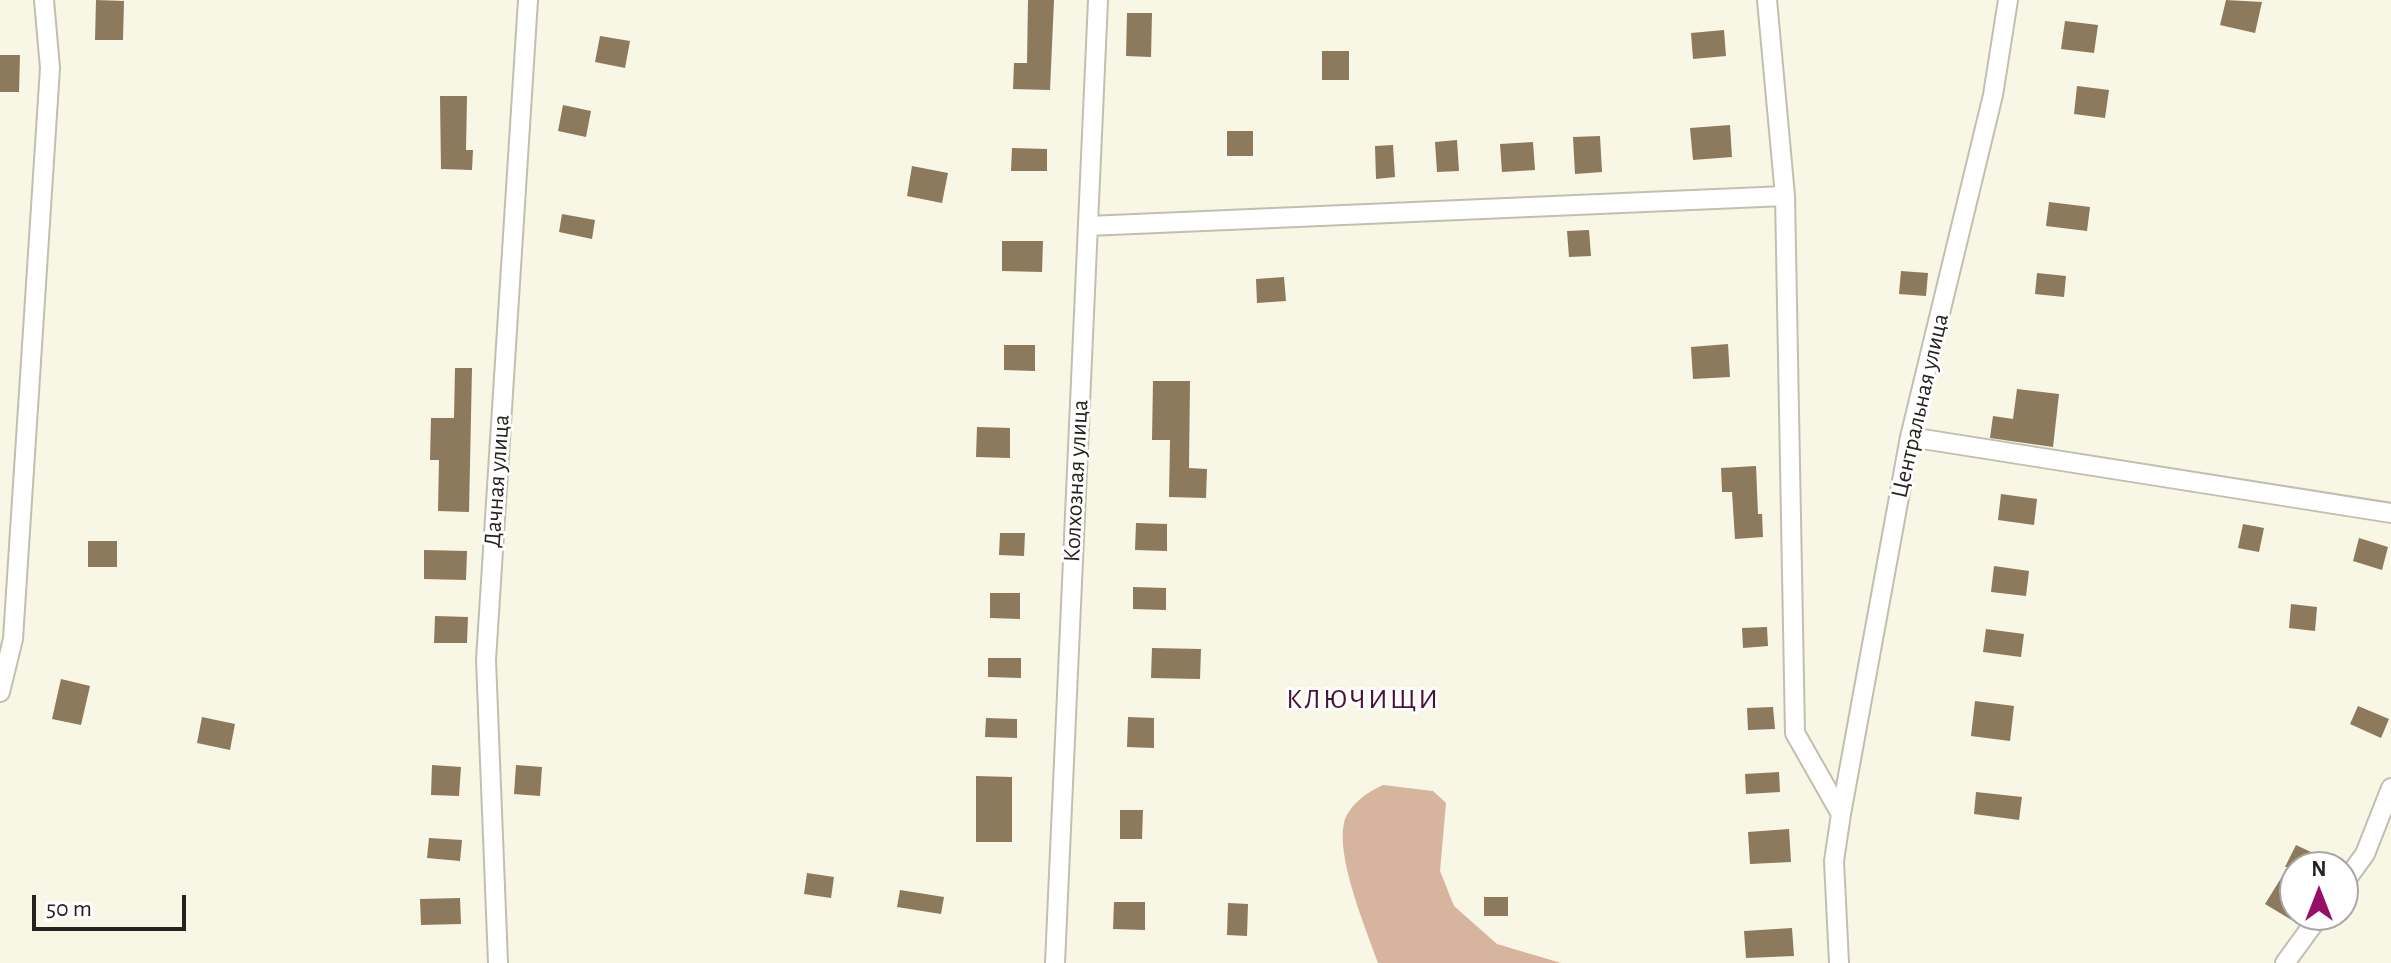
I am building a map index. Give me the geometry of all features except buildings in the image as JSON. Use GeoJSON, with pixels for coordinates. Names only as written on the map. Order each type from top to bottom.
{"type":"FeatureCollection","features":[{"type":"Feature","properties":{"kind":"street"},"geometry":{"type":"LineString","coordinates":[[0,692],[13,639],[50,68],[44,0]]}},
{"type":"Feature","properties":{"kind":"street","name":"Дачная улица"},"geometry":{"type":"LineString","coordinates":[[498,963],[486,660],[528,0]]}},
{"type":"Feature","properties":{"kind":"street","name":"Колхозная улица"},"geometry":{"type":"LineString","coordinates":[[1055,963],[1098,0]]}},
{"type":"Feature","properties":{"kind":"street"},"geometry":{"type":"LineString","coordinates":[[1767,0],[1785,196],[1795,733],[1841,814]]}},
{"type":"Feature","properties":{"kind":"street","name":"Центральная улица"},"geometry":{"type":"LineString","coordinates":[[1839,963],[1834,861],[1841,814],[1910,437],[1993,95],[2008,0]]}},
{"type":"Feature","properties":{"kind":"street"},"geometry":{"type":"LineString","coordinates":[[1088,226],[1785,196]]}},
{"type":"Feature","properties":{"kind":"street"},"geometry":{"type":"LineString","coordinates":[[1910,437],[2391,513]]}},
{"type":"Feature","properties":{"kind":"street"},"geometry":{"type":"LineString","coordinates":[[2359,862],[2391,788]]}},
{"type":"Feature","properties":{"kind":"street"},"geometry":{"type":"LineString","coordinates":[[2285,963],[2308,931]]}},
{"type":"Feature","properties":{"kind":"shaded area"},"geometry":{"type":"Polygon","coordinates":[[[1383,785],[1433,791],[1446,803],[1440,871],[1454,906],[1497,944],[1561,963],[1378,963],[1348,874],[1343,838],[1346,817],[1354,805],[1383,785]]]}},
{"type":"Feature","properties":{"kind":"district","name":"КЛЮЧИЩИ"},"geometry":{"type":"Point","coordinates":[1363,700]}}]}
